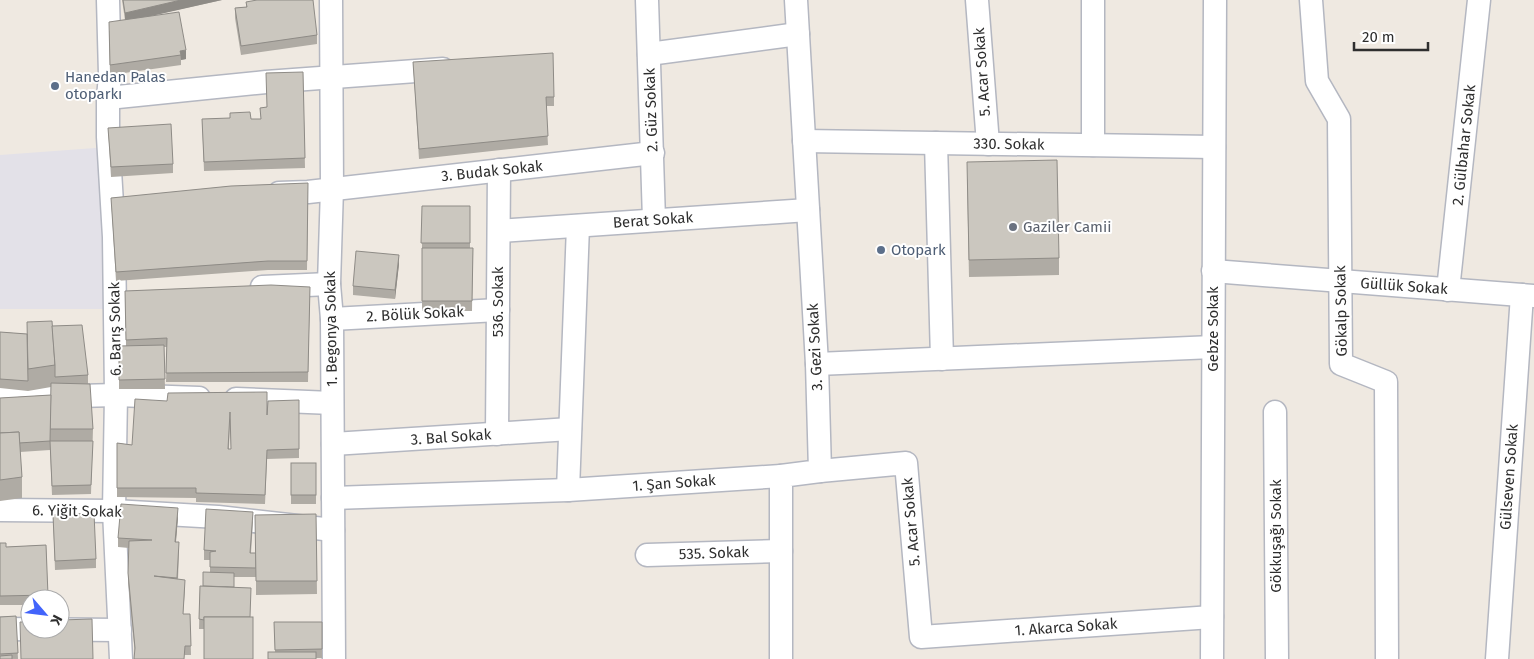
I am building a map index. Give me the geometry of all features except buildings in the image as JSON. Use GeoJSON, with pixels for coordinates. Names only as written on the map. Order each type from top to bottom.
{"type":"FeatureCollection","features":[{"type":"Feature","properties":{"kind":"street","name":"6. Barış Sokak"},"geometry":{"type":"LineString","coordinates":[[108,0],[110,75],[108,98],[120,207],[114,294],[116,394],[114,511],[121,659]]}},
{"type":"Feature","properties":{"kind":"street","name":"1. Begonya Sokak"},"geometry":{"type":"LineString","coordinates":[[331,0],[332,188],[329,284],[332,319],[334,659]]}},
{"type":"Feature","properties":{"kind":"street","name":"2. Güz Sokak"},"geometry":{"type":"LineString","coordinates":[[648,0],[654,220]]}},
{"type":"Feature","properties":{"kind":"street","name":"3. Gezi Sokak"},"geometry":{"type":"LineString","coordinates":[[796,0],[817,364],[820,472]]}},
{"type":"Feature","properties":{"kind":"street","name":"5. Acar Sokak"},"geometry":{"type":"LineString","coordinates":[[977,0],[988,144]]}},
{"type":"Feature","properties":{"kind":"street"},"geometry":{"type":"LineString","coordinates":[[1093,0],[1093,145]]}},
{"type":"Feature","properties":{"kind":"street","name":"Gebze Sokak"},"geometry":{"type":"LineString","coordinates":[[1212,659],[1215,0]]}},
{"type":"Feature","properties":{"kind":"street","name":"Gökalp Sokak"},"geometry":{"type":"LineString","coordinates":[[1311,0],[1317,81],[1339,119],[1341,364],[1386,382],[1387,659]]}},
{"type":"Feature","properties":{"kind":"street","name":"2. Gülbahar Sokak"},"geometry":{"type":"LineString","coordinates":[[1448,290],[1479,0]]}},
{"type":"Feature","properties":{"kind":"street"},"geometry":{"type":"LineString","coordinates":[[649,54],[798,34]]}},
{"type":"Feature","properties":{"kind":"street"},"geometry":{"type":"LineString","coordinates":[[108,98],[462,68]]}},
{"type":"Feature","properties":{"kind":"street","name":"330. Sokak"},"geometry":{"type":"LineString","coordinates":[[804,141],[1214,147]]}},
{"type":"Feature","properties":{"kind":"street"},"geometry":{"type":"LineString","coordinates":[[936,143],[942,358]]}},
{"type":"Feature","properties":{"kind":"street","name":"3. Budak Sokak"},"geometry":{"type":"LineString","coordinates":[[256,194],[308,192],[653,153]]}},
{"type":"Feature","properties":{"kind":"street","name":"536. Sokak"},"geometry":{"type":"LineString","coordinates":[[497,434],[499,170]]}},
{"type":"Feature","properties":{"kind":"street","name":"Berat Sokak"},"geometry":{"type":"LineString","coordinates":[[499,231],[808,210]]}},
{"type":"Feature","properties":{"kind":"street"},"geometry":{"type":"LineString","coordinates":[[568,490],[578,226]]}},
{"type":"Feature","properties":{"kind":"street","name":"Güllük Sokak"},"geometry":{"type":"LineString","coordinates":[[1213,271],[1528,296]]}},
{"type":"Feature","properties":{"kind":"street"},"geometry":{"type":"LineString","coordinates":[[236,288],[329,284]]}},
{"type":"Feature","properties":{"kind":"street"},"geometry":{"type":"LineString","coordinates":[[114,294],[139,293]]}},
{"type":"Feature","properties":{"kind":"street","name":"Gülseven Sokak"},"geometry":{"type":"LineString","coordinates":[[1497,659],[1528,296]]}},
{"type":"Feature","properties":{"kind":"street","name":"2. Bölük Sokak"},"geometry":{"type":"LineString","coordinates":[[332,319],[498,310]]}},
{"type":"Feature","properties":{"kind":"street"},"geometry":{"type":"LineString","coordinates":[[817,364],[1213,347]]}},
{"type":"Feature","properties":{"kind":"street"},"geometry":{"type":"LineString","coordinates":[[0,398],[116,394],[332,403]]}},
{"type":"Feature","properties":{"kind":"street","name":"Gökkuşağı Sokak"},"geometry":{"type":"LineString","coordinates":[[1275,412],[1276,659]]}},
{"type":"Feature","properties":{"kind":"street","name":"3. Bal Sokak"},"geometry":{"type":"LineString","coordinates":[[333,444],[570,429]]}},
{"type":"Feature","properties":{"kind":"street","name":"5. Acar Sokak"},"geometry":{"type":"LineString","coordinates":[[820,472],[906,463],[921,637]]}},
{"type":"Feature","properties":{"kind":"street"},"geometry":{"type":"LineString","coordinates":[[781,659],[781,476],[820,472]]}},
{"type":"Feature","properties":{"kind":"street","name":"1. Şan Sokak"},"geometry":{"type":"LineString","coordinates":[[333,498],[568,490],[781,476]]}},
{"type":"Feature","properties":{"kind":"street","name":"6. Yiğit Sokak"},"geometry":{"type":"LineString","coordinates":[[0,510],[114,511],[218,526],[333,530]]}},
{"type":"Feature","properties":{"kind":"street","name":"535. Sokak"},"geometry":{"type":"LineString","coordinates":[[647,555],[781,551]]}},
{"type":"Feature","properties":{"kind":"street","name":"1. Akarca Sokak"},"geometry":{"type":"LineString","coordinates":[[921,637],[1212,617]]}},
{"type":"Feature","properties":{"kind":"street"},"geometry":{"type":"LineString","coordinates":[[0,629],[120,630]]}},
{"type":"Feature","properties":{"kind":"shaded area"},"geometry":{"type":"Polygon","coordinates":[[[109,147],[115,309],[0,309],[0,155],[109,147]]]}},
{"type":"Feature","properties":{"kind":"place","name":"Hanedan Palas otoparkı"},"geometry":{"type":"Point","coordinates":[55,86]}},
{"type":"Feature","properties":{"kind":"place","name":"Gaziler Camii"},"geometry":{"type":"Point","coordinates":[1013,227]}},
{"type":"Feature","properties":{"kind":"place","name":"Otopark"},"geometry":{"type":"Point","coordinates":[881,250]}}]}
